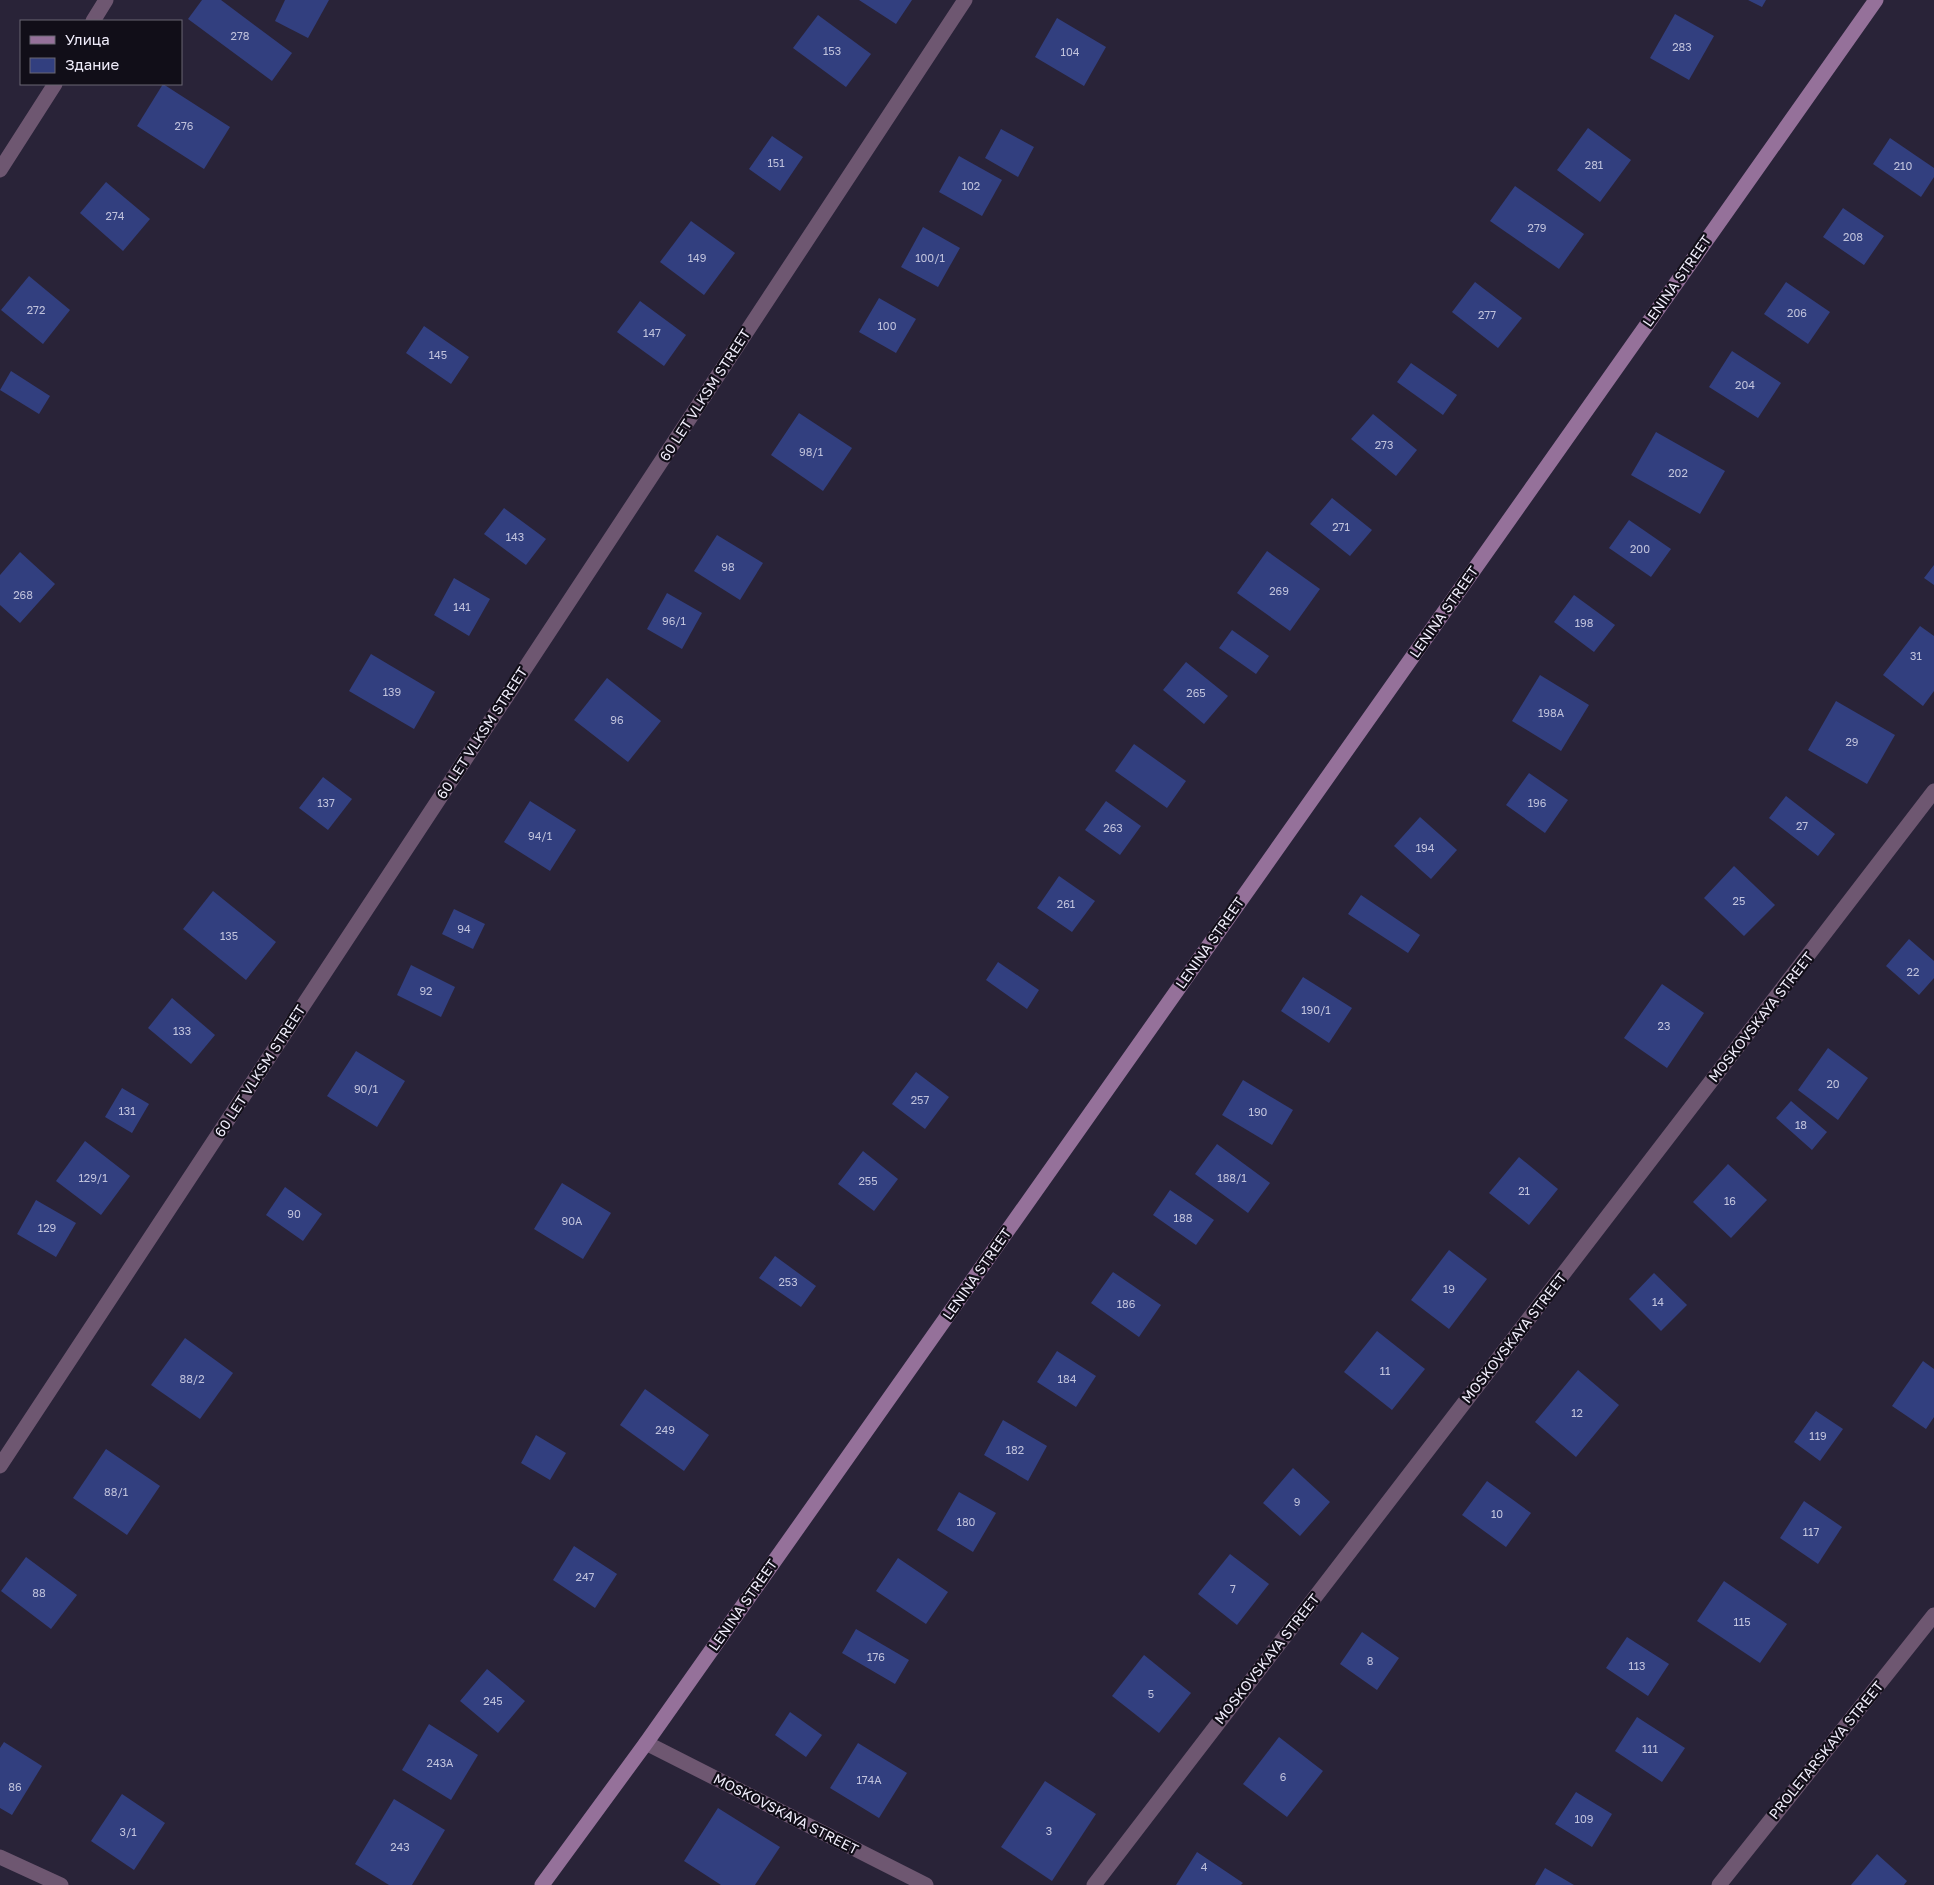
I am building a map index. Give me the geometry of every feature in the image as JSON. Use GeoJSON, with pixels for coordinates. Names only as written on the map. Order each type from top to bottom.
{"type":"FeatureCollection","features":[{"type":"Feature","properties":{"kind":"street"},"geometry":{"type":"LineString","coordinates":[[94,20],[106,0]]}},
{"type":"Feature","properties":{"kind":"street","name":"60 LET VLKSM STREET"},"geometry":{"type":"LineString","coordinates":[[0,1466],[965,0]]}},
{"type":"Feature","properties":{"kind":"street","name":"LENINA STREET"},"geometry":{"type":"LineString","coordinates":[[542,1885],[646,1743],[1876,0]]}},
{"type":"Feature","properties":{"kind":"street"},"geometry":{"type":"LineString","coordinates":[[0,170],[54,85]]}},
{"type":"Feature","properties":{"kind":"street","name":"MOSKOVSKAYA STREET"},"geometry":{"type":"LineString","coordinates":[[1094,1885],[1934,792]]}},
{"type":"Feature","properties":{"kind":"street","name":"PROLETARSKAYA STREET"},"geometry":{"type":"LineString","coordinates":[[1719,1885],[1934,1615]]}},
{"type":"Feature","properties":{"kind":"street","name":"MOSKOVSKAYA STREET"},"geometry":{"type":"LineString","coordinates":[[646,1743],[926,1885]]}},
{"type":"Feature","properties":{"kind":"street"},"geometry":{"type":"LineString","coordinates":[[0,1857],[61,1885]]}},
{"type":"Feature","properties":{"kind":"building"},"geometry":{"type":"Polygon","coordinates":[[[202,0],[221,0],[292,53],[272,81],[188,19],[202,0]]]}},
{"type":"Feature","properties":{"kind":"building"},"geometry":{"type":"Polygon","coordinates":[[[285,0],[329,0],[308,38],[275,21],[285,0]]]}},
{"type":"Feature","properties":{"kind":"building"},"geometry":{"type":"Polygon","coordinates":[[[859,0],[912,0],[896,24],[859,0]]]}},
{"type":"Feature","properties":{"kind":"building"},"geometry":{"type":"Polygon","coordinates":[[[1748,0],[1766,0],[1762,7],[1748,0]]]}},
{"type":"Feature","properties":{"kind":"building"},"geometry":{"type":"Polygon","coordinates":[[[1675,14],[1714,36],[1689,80],[1650,58],[1675,14]]]}},
{"type":"Feature","properties":{"kind":"building"},"geometry":{"type":"Polygon","coordinates":[[[818,15],[871,54],[846,87],[793,48],[818,15]]]}},
{"type":"Feature","properties":{"kind":"building"},"geometry":{"type":"Polygon","coordinates":[[[1057,18],[1106,47],[1084,86],[1035,57],[1057,18]]]}},
{"type":"Feature","properties":{"kind":"building"},"geometry":{"type":"Polygon","coordinates":[[[162,85],[165,85],[230,127],[204,169],[137,126],[162,85]]]}},
{"type":"Feature","properties":{"kind":"building"},"geometry":{"type":"Polygon","coordinates":[[[1588,128],[1631,160],[1600,202],[1557,170],[1588,128]]]}},
{"type":"Feature","properties":{"kind":"building"},"geometry":{"type":"Polygon","coordinates":[[[1001,129],[1034,147],[1018,177],[985,158],[1001,129]]]}},
{"type":"Feature","properties":{"kind":"building"},"geometry":{"type":"Polygon","coordinates":[[[772,136],[803,157],[780,191],[749,169],[772,136]]]}},
{"type":"Feature","properties":{"kind":"building"},"geometry":{"type":"Polygon","coordinates":[[[1890,138],[1934,168],[1934,177],[1921,197],[1873,164],[1890,138]]]}},
{"type":"Feature","properties":{"kind":"building"},"geometry":{"type":"Polygon","coordinates":[[[959,156],[1002,180],[982,216],[939,192],[959,156]]]}},
{"type":"Feature","properties":{"kind":"building"},"geometry":{"type":"Polygon","coordinates":[[[106,182],[150,219],[123,251],[80,213],[106,182]]]}},
{"type":"Feature","properties":{"kind":"building"},"geometry":{"type":"Polygon","coordinates":[[[1515,186],[1584,234],[1559,269],[1490,221],[1515,186]]]}},
{"type":"Feature","properties":{"kind":"building"},"geometry":{"type":"Polygon","coordinates":[[[1843,208],[1884,236],[1864,265],[1823,237],[1843,208]]]}},
{"type":"Feature","properties":{"kind":"building"},"geometry":{"type":"Polygon","coordinates":[[[691,221],[735,253],[704,295],[660,262],[691,221]]]}},
{"type":"Feature","properties":{"kind":"building"},"geometry":{"type":"Polygon","coordinates":[[[923,227],[960,248],[938,287],[901,267],[923,227]]]}},
{"type":"Feature","properties":{"kind":"building"},"geometry":{"type":"Polygon","coordinates":[[[29,276],[70,310],[43,344],[1,310],[29,276]]]}},
{"type":"Feature","properties":{"kind":"building"},"geometry":{"type":"Polygon","coordinates":[[[1475,282],[1522,318],[1498,348],[1452,312],[1475,282]]]}},
{"type":"Feature","properties":{"kind":"building"},"geometry":{"type":"Polygon","coordinates":[[[1786,282],[1830,312],[1808,344],[1764,314],[1786,282]]]}},
{"type":"Feature","properties":{"kind":"building"},"geometry":{"type":"Polygon","coordinates":[[[879,298],[916,319],[896,353],[859,332],[879,298]]]}},
{"type":"Feature","properties":{"kind":"building"},"geometry":{"type":"Polygon","coordinates":[[[640,301],[686,335],[664,366],[617,332],[640,301]]]}},
{"type":"Feature","properties":{"kind":"building"},"geometry":{"type":"Polygon","coordinates":[[[424,326],[469,357],[451,384],[406,353],[424,326]]]}},
{"type":"Feature","properties":{"kind":"building"},"geometry":{"type":"Polygon","coordinates":[[[1732,351],[1781,383],[1758,418],[1709,387],[1732,351]]]}},
{"type":"Feature","properties":{"kind":"building"},"geometry":{"type":"Polygon","coordinates":[[[1411,363],[1457,395],[1443,415],[1397,382],[1411,363]]]}},
{"type":"Feature","properties":{"kind":"building"},"geometry":{"type":"Polygon","coordinates":[[[11,371],[50,396],[39,414],[0,390],[11,371]]]}},
{"type":"Feature","properties":{"kind":"building"},"geometry":{"type":"Polygon","coordinates":[[[799,413],[852,448],[823,491],[771,455],[799,413]]]}},
{"type":"Feature","properties":{"kind":"building"},"geometry":{"type":"Polygon","coordinates":[[[1373,414],[1417,450],[1396,476],[1351,439],[1373,414]]]}},
{"type":"Feature","properties":{"kind":"building"},"geometry":{"type":"Polygon","coordinates":[[[1656,432],[1725,471],[1700,514],[1631,475],[1656,432]]]}},
{"type":"Feature","properties":{"kind":"building"},"geometry":{"type":"Polygon","coordinates":[[[1332,498],[1372,530],[1350,556],[1310,524],[1332,498]]]}},
{"type":"Feature","properties":{"kind":"building"},"geometry":{"type":"Polygon","coordinates":[[[504,508],[546,539],[526,565],[484,534],[504,508]]]}},
{"type":"Feature","properties":{"kind":"building"},"geometry":{"type":"Polygon","coordinates":[[[1629,520],[1671,549],[1651,577],[1609,548],[1629,520]]]}},
{"type":"Feature","properties":{"kind":"building"},"geometry":{"type":"Polygon","coordinates":[[[717,535],[763,563],[740,600],[694,571],[717,535]]]}},
{"type":"Feature","properties":{"kind":"building"},"geometry":{"type":"Polygon","coordinates":[[[1267,551],[1320,589],[1290,631],[1237,593],[1267,551]]]}},
{"type":"Feature","properties":{"kind":"building"},"geometry":{"type":"Polygon","coordinates":[[[20,552],[55,584],[20,623],[0,605],[0,575],[20,552]]]}},
{"type":"Feature","properties":{"kind":"building"},"geometry":{"type":"Polygon","coordinates":[[[1934,565],[1934,585],[1924,578],[1934,565]]]}},
{"type":"Feature","properties":{"kind":"building"},"geometry":{"type":"Polygon","coordinates":[[[454,578],[490,599],[469,636],[434,615],[454,578]]]}},
{"type":"Feature","properties":{"kind":"building"},"geometry":{"type":"Polygon","coordinates":[[[667,593],[702,613],[682,649],[647,629],[667,593]]]}},
{"type":"Feature","properties":{"kind":"building"},"geometry":{"type":"Polygon","coordinates":[[[1574,595],[1615,625],[1594,652],[1554,622],[1574,595]]]}},
{"type":"Feature","properties":{"kind":"building"},"geometry":{"type":"Polygon","coordinates":[[[1920,626],[1934,636],[1934,691],[1923,706],[1883,675],[1920,626]]]}},
{"type":"Feature","properties":{"kind":"building"},"geometry":{"type":"Polygon","coordinates":[[[1232,630],[1269,656],[1256,674],[1219,648],[1232,630]]]}},
{"type":"Feature","properties":{"kind":"building"},"geometry":{"type":"Polygon","coordinates":[[[371,654],[435,692],[414,729],[349,691],[371,654]]]}},
{"type":"Feature","properties":{"kind":"building"},"geometry":{"type":"Polygon","coordinates":[[[1186,662],[1228,696],[1204,724],[1163,690],[1186,662]]]}},
{"type":"Feature","properties":{"kind":"building"},"geometry":{"type":"Polygon","coordinates":[[[1540,675],[1589,705],[1561,751],[1512,721],[1540,675]]]}},
{"type":"Feature","properties":{"kind":"building"},"geometry":{"type":"Polygon","coordinates":[[[607,678],[661,721],[628,762],[574,720],[607,678]]]}},
{"type":"Feature","properties":{"kind":"building"},"geometry":{"type":"Polygon","coordinates":[[[1836,701],[1895,735],[1867,784],[1808,750],[1836,701]]]}},
{"type":"Feature","properties":{"kind":"building"},"geometry":{"type":"Polygon","coordinates":[[[1134,744],[1186,781],[1167,808],[1115,771],[1134,744]]]}},
{"type":"Feature","properties":{"kind":"building"},"geometry":{"type":"Polygon","coordinates":[[[1529,773],[1568,800],[1545,833],[1506,805],[1529,773]]]}},
{"type":"Feature","properties":{"kind":"building"},"geometry":{"type":"Polygon","coordinates":[[[323,777],[352,799],[328,830],[299,808],[323,777]]]}},
{"type":"Feature","properties":{"kind":"building"},"geometry":{"type":"Polygon","coordinates":[[[1786,796],[1835,834],[1818,856],[1769,818],[1786,796]]]}},
{"type":"Feature","properties":{"kind":"building"},"geometry":{"type":"Polygon","coordinates":[[[530,801],[576,830],[550,871],[504,842],[530,801]]]}},
{"type":"Feature","properties":{"kind":"building"},"geometry":{"type":"Polygon","coordinates":[[[1106,801],[1141,826],[1120,855],[1085,830],[1106,801]]]}},
{"type":"Feature","properties":{"kind":"building"},"geometry":{"type":"Polygon","coordinates":[[[1420,817],[1457,850],[1431,879],[1394,846],[1420,817]]]}},
{"type":"Feature","properties":{"kind":"building"},"geometry":{"type":"Polygon","coordinates":[[[1734,866],[1775,905],[1744,936],[1704,898],[1734,866]]]}},
{"type":"Feature","properties":{"kind":"building"},"geometry":{"type":"Polygon","coordinates":[[[1059,876],[1095,901],[1072,932],[1037,908],[1059,876]]]}},
{"type":"Feature","properties":{"kind":"building"},"geometry":{"type":"Polygon","coordinates":[[[213,891],[276,942],[246,980],[183,929],[213,891]]]}},
{"type":"Feature","properties":{"kind":"building"},"geometry":{"type":"Polygon","coordinates":[[[1361,895],[1420,935],[1408,953],[1348,914],[1361,895]]]}},
{"type":"Feature","properties":{"kind":"building"},"geometry":{"type":"Polygon","coordinates":[[[454,909],[485,924],[473,949],[442,934],[454,909]]]}},
{"type":"Feature","properties":{"kind":"building"},"geometry":{"type":"Polygon","coordinates":[[[1909,939],[1934,961],[1934,978],[1919,995],[1886,966],[1909,939]]]}},
{"type":"Feature","properties":{"kind":"building"},"geometry":{"type":"Polygon","coordinates":[[[998,962],[1039,990],[1027,1009],[986,980],[998,962]]]}},
{"type":"Feature","properties":{"kind":"building"},"geometry":{"type":"Polygon","coordinates":[[[411,965],[455,987],[441,1017],[397,995],[411,965]]]}},
{"type":"Feature","properties":{"kind":"building"},"geometry":{"type":"Polygon","coordinates":[[[1303,977],[1352,1008],[1329,1043],[1281,1011],[1303,977]]]}},
{"type":"Feature","properties":{"kind":"building"},"geometry":{"type":"Polygon","coordinates":[[[1662,984],[1704,1013],[1667,1068],[1624,1038],[1662,984]]]}},
{"type":"Feature","properties":{"kind":"building"},"geometry":{"type":"Polygon","coordinates":[[[172,998],[215,1035],[191,1064],[148,1028],[172,998]]]}},
{"type":"Feature","properties":{"kind":"building"},"geometry":{"type":"Polygon","coordinates":[[[1828,1048],[1868,1078],[1838,1120],[1798,1090],[1828,1048]]]}},
{"type":"Feature","properties":{"kind":"building"},"geometry":{"type":"Polygon","coordinates":[[[356,1051],[405,1081],[377,1127],[327,1096],[356,1051]]]}},
{"type":"Feature","properties":{"kind":"building"},"geometry":{"type":"Polygon","coordinates":[[[916,1072],[949,1097],[925,1129],[892,1104],[916,1072]]]}},
{"type":"Feature","properties":{"kind":"building"},"geometry":{"type":"Polygon","coordinates":[[[1243,1080],[1293,1110],[1272,1145],[1222,1115],[1243,1080]]]}},
{"type":"Feature","properties":{"kind":"building"},"geometry":{"type":"Polygon","coordinates":[[[122,1088],[149,1104],[132,1133],[105,1117],[122,1088]]]}},
{"type":"Feature","properties":{"kind":"building"},"geometry":{"type":"Polygon","coordinates":[[[1791,1101],[1827,1132],[1812,1150],[1776,1118],[1791,1101]]]}},
{"type":"Feature","properties":{"kind":"building"},"geometry":{"type":"Polygon","coordinates":[[[85,1141],[130,1176],[101,1215],[56,1181],[85,1141]]]}},
{"type":"Feature","properties":{"kind":"building"},"geometry":{"type":"Polygon","coordinates":[[[1217,1144],[1270,1183],[1248,1213],[1195,1174],[1217,1144]]]}},
{"type":"Feature","properties":{"kind":"building"},"geometry":{"type":"Polygon","coordinates":[[[863,1151],[898,1179],[874,1211],[838,1184],[863,1151]]]}},
{"type":"Feature","properties":{"kind":"building"},"geometry":{"type":"Polygon","coordinates":[[[1519,1157],[1558,1189],[1529,1225],[1489,1193],[1519,1157]]]}},
{"type":"Feature","properties":{"kind":"building"},"geometry":{"type":"Polygon","coordinates":[[[1728,1164],[1767,1200],[1731,1238],[1693,1202],[1728,1164]]]}},
{"type":"Feature","properties":{"kind":"building"},"geometry":{"type":"Polygon","coordinates":[[[562,1183],[611,1213],[583,1259],[534,1229],[562,1183]]]}},
{"type":"Feature","properties":{"kind":"building"},"geometry":{"type":"Polygon","coordinates":[[[285,1187],[322,1214],[303,1241],[266,1215],[285,1187]]]}},
{"type":"Feature","properties":{"kind":"building"},"geometry":{"type":"Polygon","coordinates":[[[1170,1190],[1214,1220],[1196,1245],[1153,1215],[1170,1190]]]}},
{"type":"Feature","properties":{"kind":"building"},"geometry":{"type":"Polygon","coordinates":[[[36,1200],[76,1223],[56,1257],[17,1234],[36,1200]]]}},
{"type":"Feature","properties":{"kind":"building"},"geometry":{"type":"Polygon","coordinates":[[[1449,1250],[1487,1279],[1449,1329],[1411,1300],[1449,1250]]]}},
{"type":"Feature","properties":{"kind":"building"},"geometry":{"type":"Polygon","coordinates":[[[775,1256],[816,1286],[801,1307],[759,1278],[775,1256]]]}},
{"type":"Feature","properties":{"kind":"building"},"geometry":{"type":"Polygon","coordinates":[[[1113,1272],[1161,1305],[1139,1337],[1091,1303],[1113,1272]]]}},
{"type":"Feature","properties":{"kind":"building"},"geometry":{"type":"Polygon","coordinates":[[[1654,1273],[1687,1305],[1661,1331],[1629,1299],[1654,1273]]]}},
{"type":"Feature","properties":{"kind":"building"},"geometry":{"type":"Polygon","coordinates":[[[1377,1331],[1425,1369],[1392,1410],[1344,1372],[1377,1331]]]}},
{"type":"Feature","properties":{"kind":"building"},"geometry":{"type":"Polygon","coordinates":[[[185,1338],[233,1373],[200,1419],[151,1385],[185,1338]]]}},
{"type":"Feature","properties":{"kind":"building"},"geometry":{"type":"Polygon","coordinates":[[[1057,1351],[1096,1376],[1076,1407],[1037,1382],[1057,1351]]]}},
{"type":"Feature","properties":{"kind":"building"},"geometry":{"type":"Polygon","coordinates":[[[1923,1361],[1934,1369],[1934,1417],[1926,1429],[1892,1406],[1923,1361]]]}},
{"type":"Feature","properties":{"kind":"building"},"geometry":{"type":"Polygon","coordinates":[[[1578,1370],[1619,1405],[1576,1457],[1535,1422],[1578,1370]]]}},
{"type":"Feature","properties":{"kind":"building"},"geometry":{"type":"Polygon","coordinates":[[[645,1389],[709,1435],[684,1471],[620,1425],[645,1389]]]}},
{"type":"Feature","properties":{"kind":"building"},"geometry":{"type":"Polygon","coordinates":[[[1816,1411],[1843,1429],[1820,1461],[1794,1442],[1816,1411]]]}},
{"type":"Feature","properties":{"kind":"building"},"geometry":{"type":"Polygon","coordinates":[[[1003,1420],[1047,1446],[1028,1481],[984,1455],[1003,1420]]]}},
{"type":"Feature","properties":{"kind":"building"},"geometry":{"type":"Polygon","coordinates":[[[536,1435],[566,1453],[550,1480],[521,1463],[536,1435]]]}},
{"type":"Feature","properties":{"kind":"building"},"geometry":{"type":"Polygon","coordinates":[[[106,1449],[160,1486],[127,1535],[73,1498],[106,1449]]]}},
{"type":"Feature","properties":{"kind":"building"},"geometry":{"type":"Polygon","coordinates":[[[1293,1468],[1330,1502],[1300,1536],[1263,1503],[1293,1468]]]}},
{"type":"Feature","properties":{"kind":"building"},"geometry":{"type":"Polygon","coordinates":[[[1487,1481],[1531,1513],[1506,1547],[1462,1515],[1487,1481]]]}},
{"type":"Feature","properties":{"kind":"building"},"geometry":{"type":"Polygon","coordinates":[[[959,1492],[996,1513],[973,1552],[937,1530],[959,1492]]]}},
{"type":"Feature","properties":{"kind":"building"},"geometry":{"type":"Polygon","coordinates":[[[1804,1501],[1842,1527],[1818,1564],[1780,1538],[1804,1501]]]}},
{"type":"Feature","properties":{"kind":"building"},"geometry":{"type":"Polygon","coordinates":[[[574,1546],[617,1574],[595,1608],[553,1580],[574,1546]]]}},
{"type":"Feature","properties":{"kind":"building"},"geometry":{"type":"Polygon","coordinates":[[[1230,1554],[1269,1584],[1237,1625],[1198,1594],[1230,1554]]]}},
{"type":"Feature","properties":{"kind":"building"},"geometry":{"type":"Polygon","coordinates":[[[26,1557],[77,1595],[51,1629],[1,1591],[26,1557]]]}},
{"type":"Feature","properties":{"kind":"building"},"geometry":{"type":"Polygon","coordinates":[[[898,1558],[948,1592],[926,1624],[876,1591],[898,1558]]]}},
{"type":"Feature","properties":{"kind":"building"},"geometry":{"type":"Polygon","coordinates":[[[1724,1581],[1787,1624],[1760,1663],[1697,1621],[1724,1581]]]}},
{"type":"Feature","properties":{"kind":"building"},"geometry":{"type":"Polygon","coordinates":[[[856,1629],[909,1660],[895,1684],[842,1653],[856,1629]]]}},
{"type":"Feature","properties":{"kind":"building"},"geometry":{"type":"Polygon","coordinates":[[[1362,1632],[1399,1658],[1377,1690],[1340,1664],[1362,1632]]]}},
{"type":"Feature","properties":{"kind":"building"},"geometry":{"type":"Polygon","coordinates":[[[1627,1637],[1669,1664],[1648,1696],[1606,1668],[1627,1637]]]}},
{"type":"Feature","properties":{"kind":"building"},"geometry":{"type":"Polygon","coordinates":[[[1144,1655],[1191,1693],[1159,1733],[1112,1696],[1144,1655]]]}},
{"type":"Feature","properties":{"kind":"building"},"geometry":{"type":"Polygon","coordinates":[[[487,1669],[525,1701],[498,1733],[460,1701],[487,1669]]]}},
{"type":"Feature","properties":{"kind":"building"},"geometry":{"type":"Polygon","coordinates":[[[790,1712],[822,1735],[806,1757],[775,1735],[790,1712]]]}},
{"type":"Feature","properties":{"kind":"building"},"geometry":{"type":"Polygon","coordinates":[[[1637,1717],[1685,1748],[1662,1782],[1615,1751],[1637,1717]]]}},
{"type":"Feature","properties":{"kind":"building"},"geometry":{"type":"Polygon","coordinates":[[[429,1724],[478,1755],[451,1800],[402,1770],[429,1724]]]}},
{"type":"Feature","properties":{"kind":"building"},"geometry":{"type":"Polygon","coordinates":[[[1279,1737],[1323,1771],[1287,1817],[1243,1784],[1279,1737]]]}},
{"type":"Feature","properties":{"kind":"building"},"geometry":{"type":"Polygon","coordinates":[[[4,1742],[42,1766],[12,1815],[0,1808],[0,1748],[4,1742]]]}},
{"type":"Feature","properties":{"kind":"building"},"geometry":{"type":"Polygon","coordinates":[[[858,1743],[907,1773],[879,1818],[830,1788],[858,1743]]]}},
{"type":"Feature","properties":{"kind":"building"},"geometry":{"type":"Polygon","coordinates":[[[1045,1781],[1096,1814],[1052,1881],[1001,1847],[1045,1781]]]}},
{"type":"Feature","properties":{"kind":"building"},"geometry":{"type":"Polygon","coordinates":[[[1576,1792],[1612,1814],[1592,1847],[1555,1824],[1576,1792]]]}},
{"type":"Feature","properties":{"kind":"building"},"geometry":{"type":"Polygon","coordinates":[[[122,1794],[165,1823],[134,1870],[91,1841],[122,1794]]]}},
{"type":"Feature","properties":{"kind":"building"},"geometry":{"type":"Polygon","coordinates":[[[394,1799],[445,1830],[412,1885],[389,1885],[355,1864],[394,1799]]]}},
{"type":"Feature","properties":{"kind":"building"},"geometry":{"type":"Polygon","coordinates":[[[718,1808],[780,1847],[755,1885],[721,1885],[684,1861],[718,1808]]]}},
{"type":"Feature","properties":{"kind":"building"},"geometry":{"type":"Polygon","coordinates":[[[1197,1852],[1243,1883],[1241,1885],[1176,1885],[1197,1852]]]}},
{"type":"Feature","properties":{"kind":"building"},"geometry":{"type":"Polygon","coordinates":[[[1877,1854],[1907,1881],[1904,1885],[1851,1885],[1877,1854]]]}},
{"type":"Feature","properties":{"kind":"building"},"geometry":{"type":"Polygon","coordinates":[[[1545,1868],[1574,1885],[1535,1885],[1545,1868]]]}}]}
